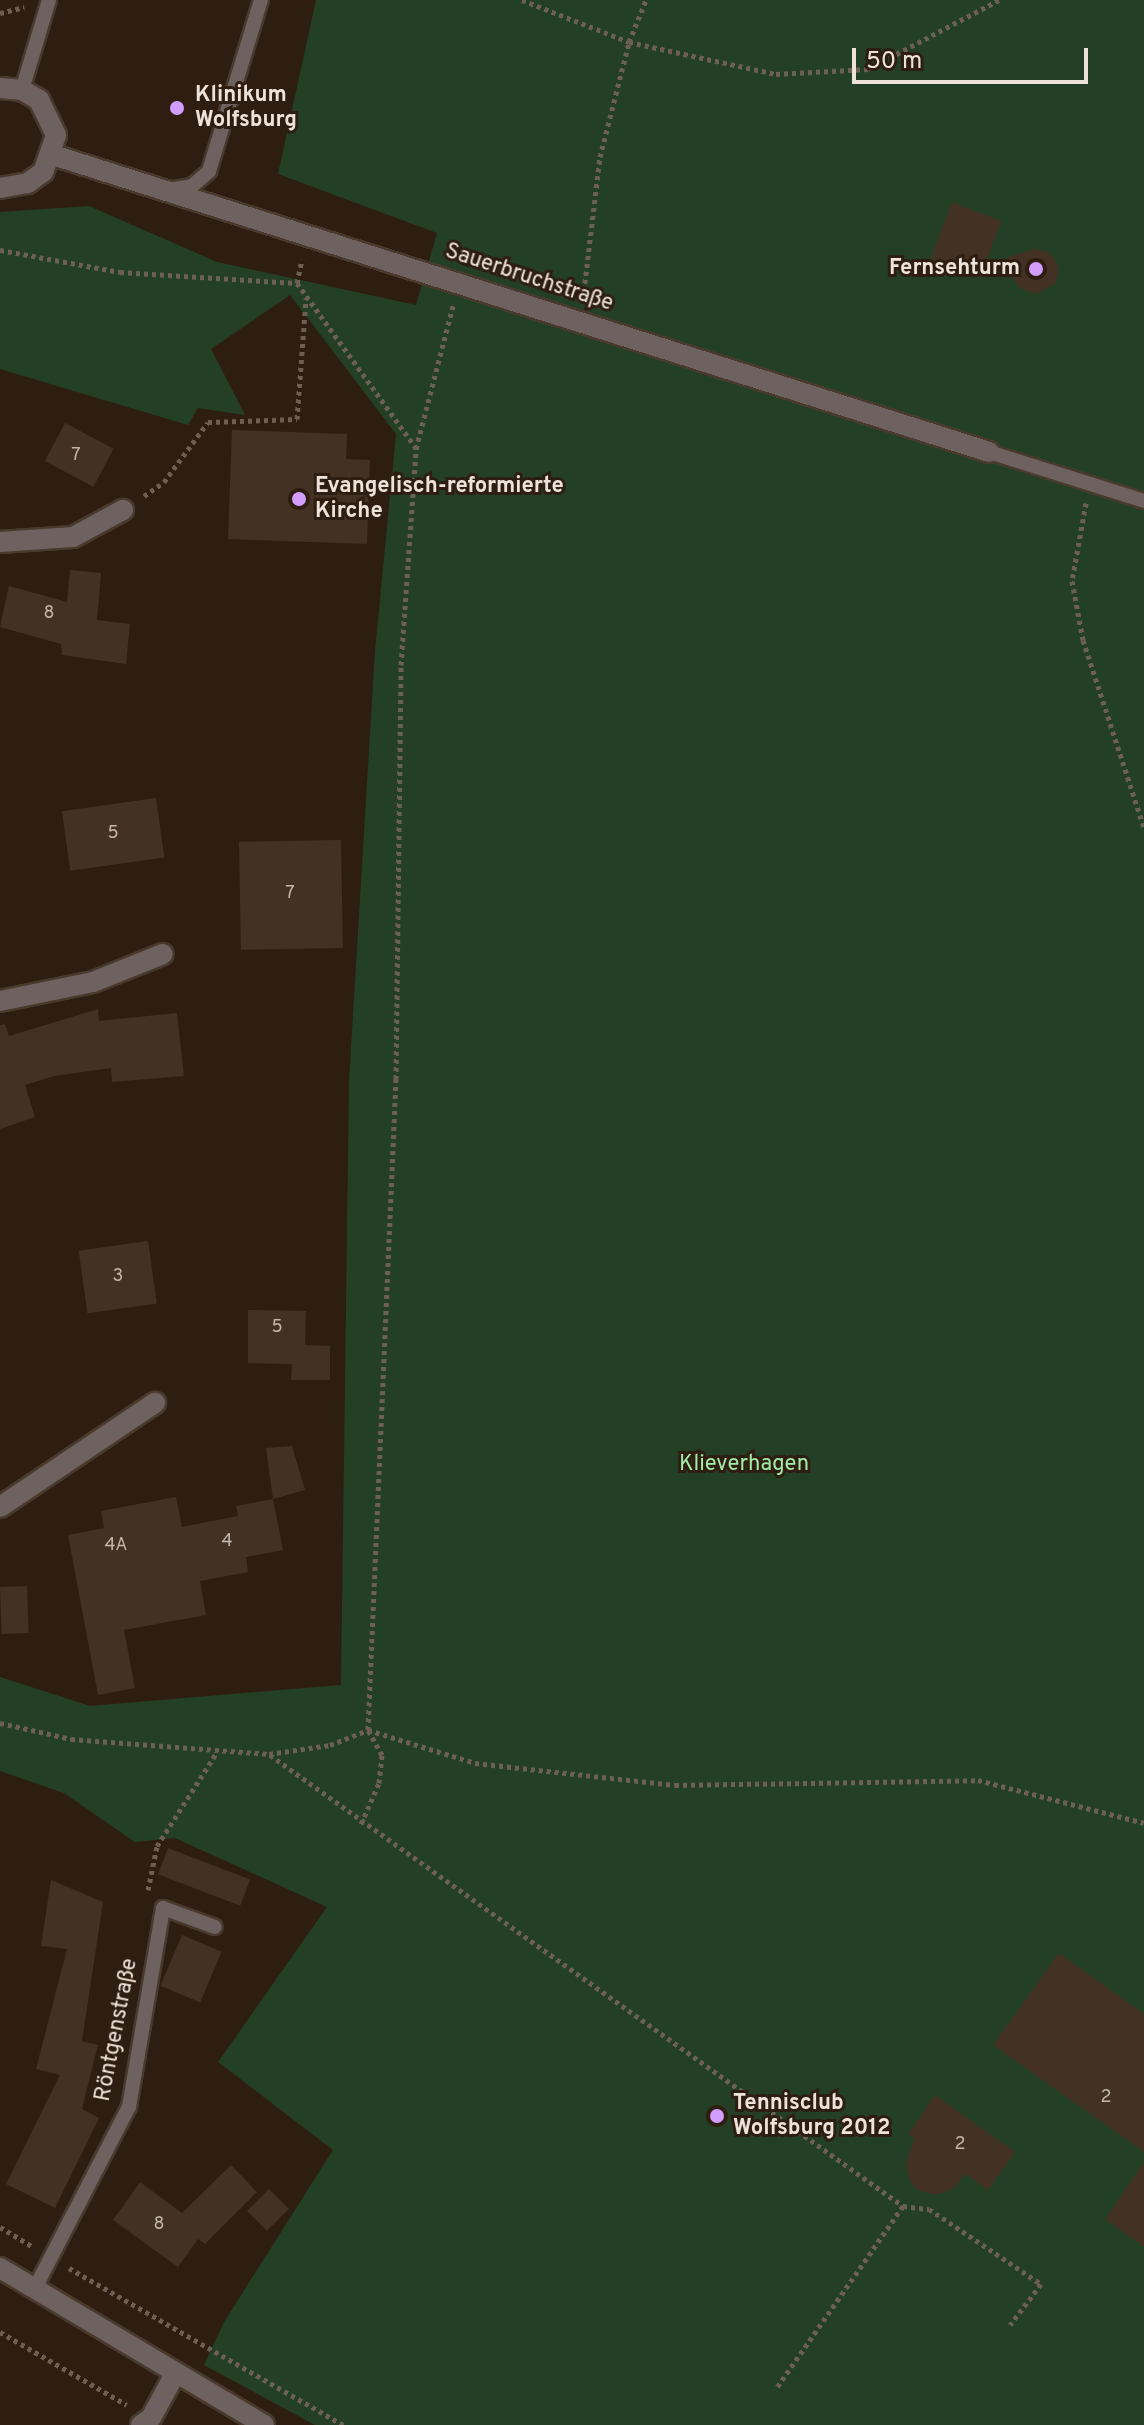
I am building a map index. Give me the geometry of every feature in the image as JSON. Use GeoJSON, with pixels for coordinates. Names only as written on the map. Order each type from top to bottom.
{"type":"FeatureCollection","features":[{"type":"Feature","properties":{"kind":"street"},"geometry":{"type":"LineString","coordinates":[[0,88],[22,90],[51,116],[53,155],[43,172],[28,183],[0,188]]}},
{"type":"Feature","properties":{"kind":"street","name":"Sauerbruchstraße"},"geometry":{"type":"LineString","coordinates":[[53,155],[580,319],[989,452]]}},
{"type":"Feature","properties":{"kind":"street"},"geometry":{"type":"LineString","coordinates":[[0,542],[73,537],[123,510]]}},
{"type":"Feature","properties":{"kind":"street"},"geometry":{"type":"LineString","coordinates":[[0,1001],[93,982],[163,954]]}},
{"type":"Feature","properties":{"kind":"street"},"geometry":{"type":"LineString","coordinates":[[0,1507],[155,1403]]}},
{"type":"Feature","properties":{"kind":"street"},"geometry":{"type":"LineString","coordinates":[[0,2268],[264,2425]]}},
{"type":"Feature","properties":{"kind":"street"},"geometry":{"type":"LineString","coordinates":[[146,2422],[175,2374]]}},
{"type":"Feature","properties":{"kind":"lane"},"geometry":{"type":"LineString","coordinates":[[22,90],[49,0]]}},
{"type":"Feature","properties":{"kind":"lane"},"geometry":{"type":"LineString","coordinates":[[168,190],[192,186],[209,171],[261,0]]}},
{"type":"Feature","properties":{"kind":"lane"},"geometry":{"type":"LineString","coordinates":[[989,452],[1144,501]]}},
{"type":"Feature","properties":{"kind":"lane"},"geometry":{"type":"LineString","coordinates":[[163,1908],[215,1927]]}},
{"type":"Feature","properties":{"kind":"lane","name":"Röntgenstraße"},"geometry":{"type":"LineString","coordinates":[[34,2290],[129,2107],[163,1908]]}},
{"type":"Feature","properties":{"kind":"path"},"geometry":{"type":"LineString","coordinates":[[0,13],[25,7],[28,0]]}},
{"type":"Feature","properties":{"kind":"path"},"geometry":{"type":"LineString","coordinates":[[522,0],[629,42],[776,74],[868,69],[999,0]]}},
{"type":"Feature","properties":{"kind":"path"},"geometry":{"type":"LineString","coordinates":[[580,319],[600,157],[629,42],[646,0]]}},
{"type":"Feature","properties":{"kind":"path"},"geometry":{"type":"LineString","coordinates":[[312,234],[297,283],[416,449]]}},
{"type":"Feature","properties":{"kind":"path"},"geometry":{"type":"LineString","coordinates":[[0,250],[120,272],[297,283]]}},
{"type":"Feature","properties":{"kind":"path"},"geometry":{"type":"LineString","coordinates":[[361,1824],[379,1783],[382,1755],[368,1730],[396,1079],[401,665],[416,449],[460,281]]}},
{"type":"Feature","properties":{"kind":"path"},"geometry":{"type":"LineString","coordinates":[[123,510],[164,482],[208,422],[297,419],[306,298]]}},
{"type":"Feature","properties":{"kind":"path"},"geometry":{"type":"LineString","coordinates":[[1089,482],[1072,581],[1083,640],[1144,828]]}},
{"type":"Feature","properties":{"kind":"path"},"geometry":{"type":"LineString","coordinates":[[0,1723],[71,1739],[269,1754],[330,1745],[368,1730],[475,1763],[586,1778],[785,1785],[978,1780],[1144,1823]]}},
{"type":"Feature","properties":{"kind":"path"},"geometry":{"type":"LineString","coordinates":[[163,1908],[144,1908],[157,1846],[217,1752]]}},
{"type":"Feature","properties":{"kind":"path"},"geometry":{"type":"LineString","coordinates":[[269,1754],[361,1824],[903,2206],[929,2209],[1041,2284],[1010,2325]]}},
{"type":"Feature","properties":{"kind":"path"},"geometry":{"type":"LineString","coordinates":[[775,2390],[903,2206]]}},
{"type":"Feature","properties":{"kind":"path"},"geometry":{"type":"LineString","coordinates":[[0,2227],[343,2425]]}},
{"type":"Feature","properties":{"kind":"path"},"geometry":{"type":"LineString","coordinates":[[0,2332],[146,2422]]}},
{"type":"Feature","properties":{"kind":"green space","name":"Klieverhagen"},"geometry":{"type":"Polygon","coordinates":[[[316,0],[1144,0],[1144,2425],[315,2425],[204,2365],[224,2322],[333,2150],[218,2062],[327,1907],[175,1838],[135,1842],[64,1793],[0,1771],[0,1677],[90,1706],[341,1685],[349,1081],[375,651],[396,434],[290,295],[211,349],[245,415],[198,408],[188,425],[0,369],[0,212],[89,206],[217,262],[416,305],[437,233],[278,174],[316,0]]]}},
{"type":"Feature","properties":{"kind":"building"},"geometry":{"type":"Polygon","coordinates":[[[952,202],[1001,221],[980,278],[930,259],[952,202]]]}},
{"type":"Feature","properties":{"kind":"building","name":"Fernsehturm"},"geometry":{"type":"Polygon","coordinates":[[[1033,249],[1049,252],[1059,266],[1056,283],[1036,294],[1020,288],[1000,260],[1033,249]]]}},
{"type":"Feature","properties":{"kind":"building"},"geometry":{"type":"Polygon","coordinates":[[[65,423],[114,449],[93,487],[45,461],[65,423]]]}},
{"type":"Feature","properties":{"kind":"building","name":"Evangelisch-reformierte Kirche"},"geometry":{"type":"Polygon","coordinates":[[[232,430],[347,434],[346,459],[370,460],[367,544],[228,539],[232,430]]]}},
{"type":"Feature","properties":{"kind":"building"},"geometry":{"type":"Polygon","coordinates":[[[70,570],[101,573],[97,620],[130,624],[126,664],[62,655],[61,644],[0,627],[9,586],[67,602],[70,570]]]}},
{"type":"Feature","properties":{"kind":"building"},"geometry":{"type":"Polygon","coordinates":[[[156,798],[164,857],[70,871],[62,811],[156,798]]]}},
{"type":"Feature","properties":{"kind":"building"},"geometry":{"type":"Polygon","coordinates":[[[341,840],[343,948],[241,950],[239,842],[341,840]]]}},
{"type":"Feature","properties":{"kind":"building"},"geometry":{"type":"Polygon","coordinates":[[[98,1009],[99,1021],[177,1013],[184,1076],[112,1082],[111,1068],[54,1076],[25,1085],[35,1117],[0,1129],[0,1025],[5,1024],[9,1036],[98,1009]]]}},
{"type":"Feature","properties":{"kind":"building"},"geometry":{"type":"Polygon","coordinates":[[[148,1241],[157,1303],[87,1313],[79,1251],[148,1241]]]}},
{"type":"Feature","properties":{"kind":"building"},"geometry":{"type":"Polygon","coordinates":[[[248,1310],[306,1311],[305,1345],[330,1346],[330,1380],[291,1380],[292,1364],[248,1363],[248,1310]]]}},
{"type":"Feature","properties":{"kind":"building"},"geometry":{"type":"Polygon","coordinates":[[[292,1446],[305,1490],[273,1499],[266,1448],[292,1446]]]}},
{"type":"Feature","properties":{"kind":"building"},"geometry":{"type":"Polygon","coordinates":[[[176,1497],[182,1527],[238,1516],[236,1506],[273,1499],[283,1550],[246,1557],[248,1572],[200,1581],[206,1615],[124,1630],[135,1688],[98,1695],[68,1535],[104,1528],[101,1511],[176,1497]]]}},
{"type":"Feature","properties":{"kind":"building"},"geometry":{"type":"Polygon","coordinates":[[[27,1586],[29,1633],[2,1634],[0,1587],[27,1586]]]}},
{"type":"Feature","properties":{"kind":"building"},"geometry":{"type":"Polygon","coordinates":[[[168,1848],[250,1880],[240,1906],[158,1874],[168,1848]]]}},
{"type":"Feature","properties":{"kind":"building"},"geometry":{"type":"Polygon","coordinates":[[[51,1880],[103,1902],[82,2041],[98,2045],[82,2109],[99,2118],[55,2208],[6,2184],[60,2075],[36,2069],[67,1949],[41,1946],[51,1880]]]}},
{"type":"Feature","properties":{"kind":"building"},"geometry":{"type":"Polygon","coordinates":[[[182,1935],[222,1952],[200,2002],[161,1986],[182,1935]]]}},
{"type":"Feature","properties":{"kind":"building"},"geometry":{"type":"Polygon","coordinates":[[[1059,1953],[1144,2014],[1144,2152],[993,2045],[1059,1953]]]}},
{"type":"Feature","properties":{"kind":"building"},"geometry":{"type":"Polygon","coordinates":[[[935,2095],[1015,2152],[988,2190],[965,2174],[953,2189],[935,2195],[917,2190],[909,2180],[906,2162],[915,2138],[908,2134],[935,2095]]]}},
{"type":"Feature","properties":{"kind":"building"},"geometry":{"type":"Polygon","coordinates":[[[1144,2162],[1144,2247],[1105,2219],[1144,2162]]]}},
{"type":"Feature","properties":{"kind":"building"},"geometry":{"type":"Polygon","coordinates":[[[231,2165],[257,2192],[205,2244],[198,2239],[178,2267],[113,2220],[140,2182],[182,2213],[231,2165]]]}},
{"type":"Feature","properties":{"kind":"building"},"geometry":{"type":"Polygon","coordinates":[[[269,2189],[289,2209],[267,2231],[247,2211],[269,2189]]]}},
{"type":"Feature","properties":{"kind":"place","name":"Klinikum Wolfsburg"},"geometry":{"type":"Point","coordinates":[177,108]}},
{"type":"Feature","properties":{"kind":"place","name":"Fernsehturm"},"geometry":{"type":"Point","coordinates":[1036,269]}},
{"type":"Feature","properties":{"kind":"place","name":"Evangelisch-reformierte Kirche"},"geometry":{"type":"Point","coordinates":[299,499]}},
{"type":"Feature","properties":{"kind":"place","name":"Tennisclub Wolfsburg 2012"},"geometry":{"type":"Point","coordinates":[717,2116]}}]}
